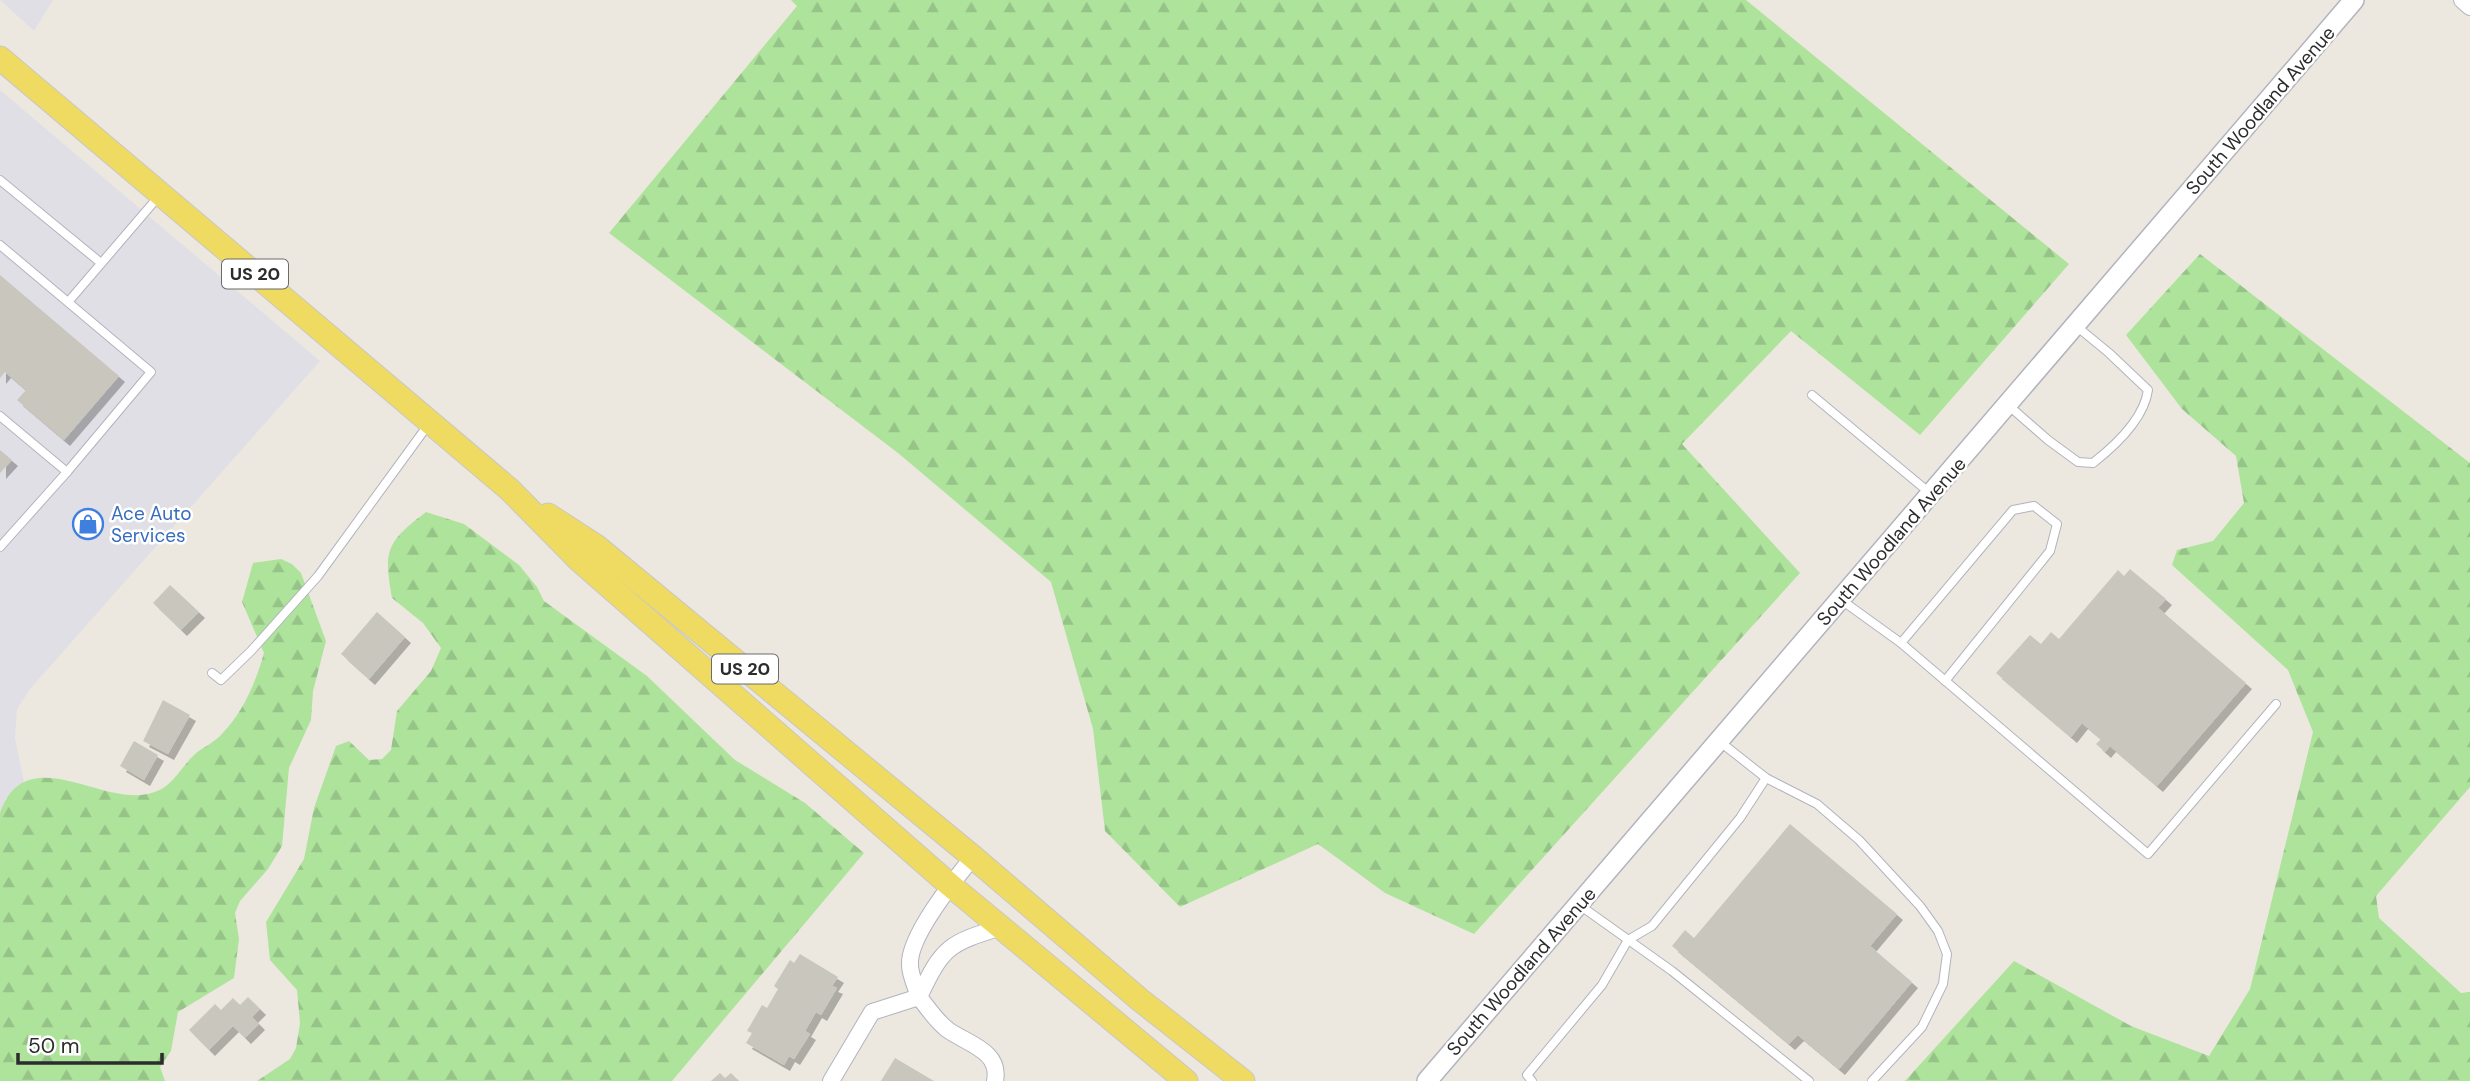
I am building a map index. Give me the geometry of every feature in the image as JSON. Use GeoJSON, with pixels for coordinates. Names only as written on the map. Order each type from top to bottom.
{"type":"FeatureCollection","features":[{"type":"Feature","properties":{"kind":"main road","name":"US 20"},"geometry":{"type":"LineString","coordinates":[[0,58],[510,490],[578,559],[950,885],[1186,1081]]}},
{"type":"Feature","properties":{"kind":"main road","name":"US 20"},"geometry":{"type":"LineString","coordinates":[[510,490],[596,546],[973,857],[1139,999],[1243,1081]]}},
{"type":"Feature","properties":{"kind":"street","name":"South Woodland Avenue"},"geometry":{"type":"LineString","coordinates":[[1427,1081],[2354,0]]}},
{"type":"Feature","properties":{"kind":"street"},"geometry":{"type":"LineString","coordinates":[[2462,0],[2470,7]]}},
{"type":"Feature","properties":{"kind":"street"},"geometry":{"type":"LineString","coordinates":[[973,857],[950,885],[914,944],[909,964],[919,997],[946,1028],[987,1052],[995,1064],[995,1081]]}},
{"type":"Feature","properties":{"kind":"street"},"geometry":{"type":"LineString","coordinates":[[831,1081],[872,1012],[919,997],[931,972],[947,949],[964,938],[1002,927]]}},
{"type":"Feature","properties":{"kind":"lane"},"geometry":{"type":"LineString","coordinates":[[0,180],[101,263]]}},
{"type":"Feature","properties":{"kind":"lane"},"geometry":{"type":"LineString","coordinates":[[69,301],[161,194]]}},
{"type":"Feature","properties":{"kind":"lane"},"geometry":{"type":"LineString","coordinates":[[0,245],[151,372],[0,547]]}},
{"type":"Feature","properties":{"kind":"lane"},"geometry":{"type":"LineString","coordinates":[[2008,405],[2078,462],[2093,463],[2107,452],[2136,420],[2146,404],[2148,390],[2109,353],[2075,326]]}},
{"type":"Feature","properties":{"kind":"lane"},"geometry":{"type":"LineString","coordinates":[[1812,395],[1931,494]]}},
{"type":"Feature","properties":{"kind":"lane"},"geometry":{"type":"LineString","coordinates":[[0,416],[67,472]]}},
{"type":"Feature","properties":{"kind":"lane"},"geometry":{"type":"LineString","coordinates":[[212,673],[221,680],[251,651],[318,576],[430,422]]}},
{"type":"Feature","properties":{"kind":"lane"},"geometry":{"type":"LineString","coordinates":[[1901,643],[2013,510],[2034,506],[2057,524],[2050,551],[1945,681]]}},
{"type":"Feature","properties":{"kind":"lane"},"geometry":{"type":"LineString","coordinates":[[1840,599],[1901,643],[2148,854],[2276,704]]}},
{"type":"Feature","properties":{"kind":"lane"},"geometry":{"type":"LineString","coordinates":[[1719,741],[1766,778],[1817,804],[1859,840],[1920,906],[1938,931],[1947,954],[1942,984],[1922,1027],[1872,1081]]}},
{"type":"Feature","properties":{"kind":"lane"},"geometry":{"type":"LineString","coordinates":[[1532,1081],[1527,1075],[1602,985],[1628,940],[1652,926],[1740,818],[1766,778]]}},
{"type":"Feature","properties":{"kind":"lane"},"geometry":{"type":"LineString","coordinates":[[1578,904],[1672,971],[1809,1081]]}},
{"type":"Feature","properties":{"kind":"shaded area"},"geometry":{"type":"Polygon","coordinates":[[[0,0],[53,0],[34,31],[0,0]]]}},
{"type":"Feature","properties":{"kind":"shaded area","name":"Ace Auto Services"},"geometry":{"type":"Polygon","coordinates":[[[0,90],[320,361],[31,688],[17,709],[15,738],[24,782],[5,799],[0,813],[0,90]]]}},
{"type":"Feature","properties":{"kind":"green space"},"geometry":{"type":"Polygon","coordinates":[[[791,0],[1746,0],[2069,264],[1920,435],[1791,331],[1682,444],[1800,573],[1474,934],[1385,893],[1318,844],[1180,907],[1105,831],[1093,729],[1051,582],[898,453],[609,233],[797,6],[791,0]]]}},
{"type":"Feature","properties":{"kind":"green space"},"geometry":{"type":"Polygon","coordinates":[[[2200,254],[2470,463],[2470,787],[2376,896],[2379,918],[2461,993],[2470,992],[2470,1081],[1905,1081],[2014,961],[2131,1026],[2209,1056],[2250,989],[2313,732],[2288,670],[2172,565],[2177,550],[2213,541],[2244,503],[2236,456],[2182,409],[2126,335],[2200,254]]]}},
{"type":"Feature","properties":{"kind":"green space"},"geometry":{"type":"Polygon","coordinates":[[[426,512],[464,524],[519,565],[537,587],[544,601],[647,676],[735,760],[805,803],[864,853],[672,1081],[257,1081],[290,1059],[296,1048],[300,1023],[297,990],[270,960],[266,922],[304,859],[314,808],[336,746],[349,741],[369,760],[382,759],[391,750],[397,711],[431,671],[441,648],[423,623],[392,598],[389,581],[391,548],[403,531],[426,512]]]}},
{"type":"Feature","properties":{"kind":"green space"},"geometry":{"type":"Polygon","coordinates":[[[281,559],[292,564],[301,573],[326,641],[313,691],[311,720],[289,768],[282,846],[268,869],[240,901],[235,913],[239,939],[234,978],[178,1012],[171,1051],[160,1067],[165,1081],[0,1081],[0,813],[11,792],[26,781],[43,778],[122,794],[141,795],[159,790],[172,781],[194,755],[220,736],[247,698],[264,653],[242,602],[253,563],[281,559]]]}},
{"type":"Feature","properties":{"kind":"building"},"geometry":{"type":"Polygon","coordinates":[[[0,275],[119,376],[64,440],[17,400],[26,390],[5,372],[0,378],[0,275]]]}},
{"type":"Feature","properties":{"kind":"building"},"geometry":{"type":"Polygon","coordinates":[[[0,450],[12,460],[0,473],[0,450]]]}},
{"type":"Feature","properties":{"kind":"building"},"geometry":{"type":"Polygon","coordinates":[[[2130,569],[2166,599],[2158,608],[2246,683],[2157,786],[2110,746],[2105,752],[2096,744],[2101,739],[2082,723],[2071,737],[1996,673],[2030,635],[2041,644],[2051,632],[2059,639],[2118,570],[2124,576],[2130,569]]]}},
{"type":"Feature","properties":{"kind":"building"},"geometry":{"type":"Polygon","coordinates":[[[170,585],[199,612],[181,630],[153,603],[170,585]]]}},
{"type":"Feature","properties":{"kind":"building"},"geometry":{"type":"Polygon","coordinates":[[[377,612],[405,637],[369,679],[341,654],[377,612]]]}},
{"type":"Feature","properties":{"kind":"building"},"geometry":{"type":"Polygon","coordinates":[[[163,700],[190,715],[168,754],[143,741],[163,700]]]}},
{"type":"Feature","properties":{"kind":"building"},"geometry":{"type":"Polygon","coordinates":[[[134,741],[158,755],[144,780],[120,766],[134,741]]]}},
{"type":"Feature","properties":{"kind":"building"},"geometry":{"type":"Polygon","coordinates":[[[1790,824],[1897,914],[1870,946],[1912,982],[1839,1069],[1798,1035],[1789,1044],[1672,946],[1685,930],[1694,938],[1790,824]]]}},
{"type":"Feature","properties":{"kind":"building"},"geometry":{"type":"Polygon","coordinates":[[[800,954],[838,977],[832,986],[837,988],[821,1015],[816,1012],[805,1031],[810,1034],[794,1059],[789,1056],[784,1065],[746,1043],[752,1033],[747,1031],[762,1005],[767,1008],[778,989],[774,986],[790,960],[794,963],[800,954]]]}},
{"type":"Feature","properties":{"kind":"building"},"geometry":{"type":"Polygon","coordinates":[[[248,997],[260,1009],[252,1017],[259,1024],[245,1038],[233,1026],[209,1050],[189,1030],[215,1004],[221,1010],[233,998],[240,1005],[248,997]]]}},
{"type":"Feature","properties":{"kind":"building"},"geometry":{"type":"Polygon","coordinates":[[[895,1058],[934,1081],[881,1081],[895,1058]]]}},
{"type":"Feature","properties":{"kind":"building"},"geometry":{"type":"Polygon","coordinates":[[[720,1073],[725,1078],[731,1073],[739,1081],[711,1081],[720,1073]]]}},
{"type":"Feature","properties":{"kind":"place","name":"Ace Auto Services"},"geometry":{"type":"Point","coordinates":[88,524]}}]}
